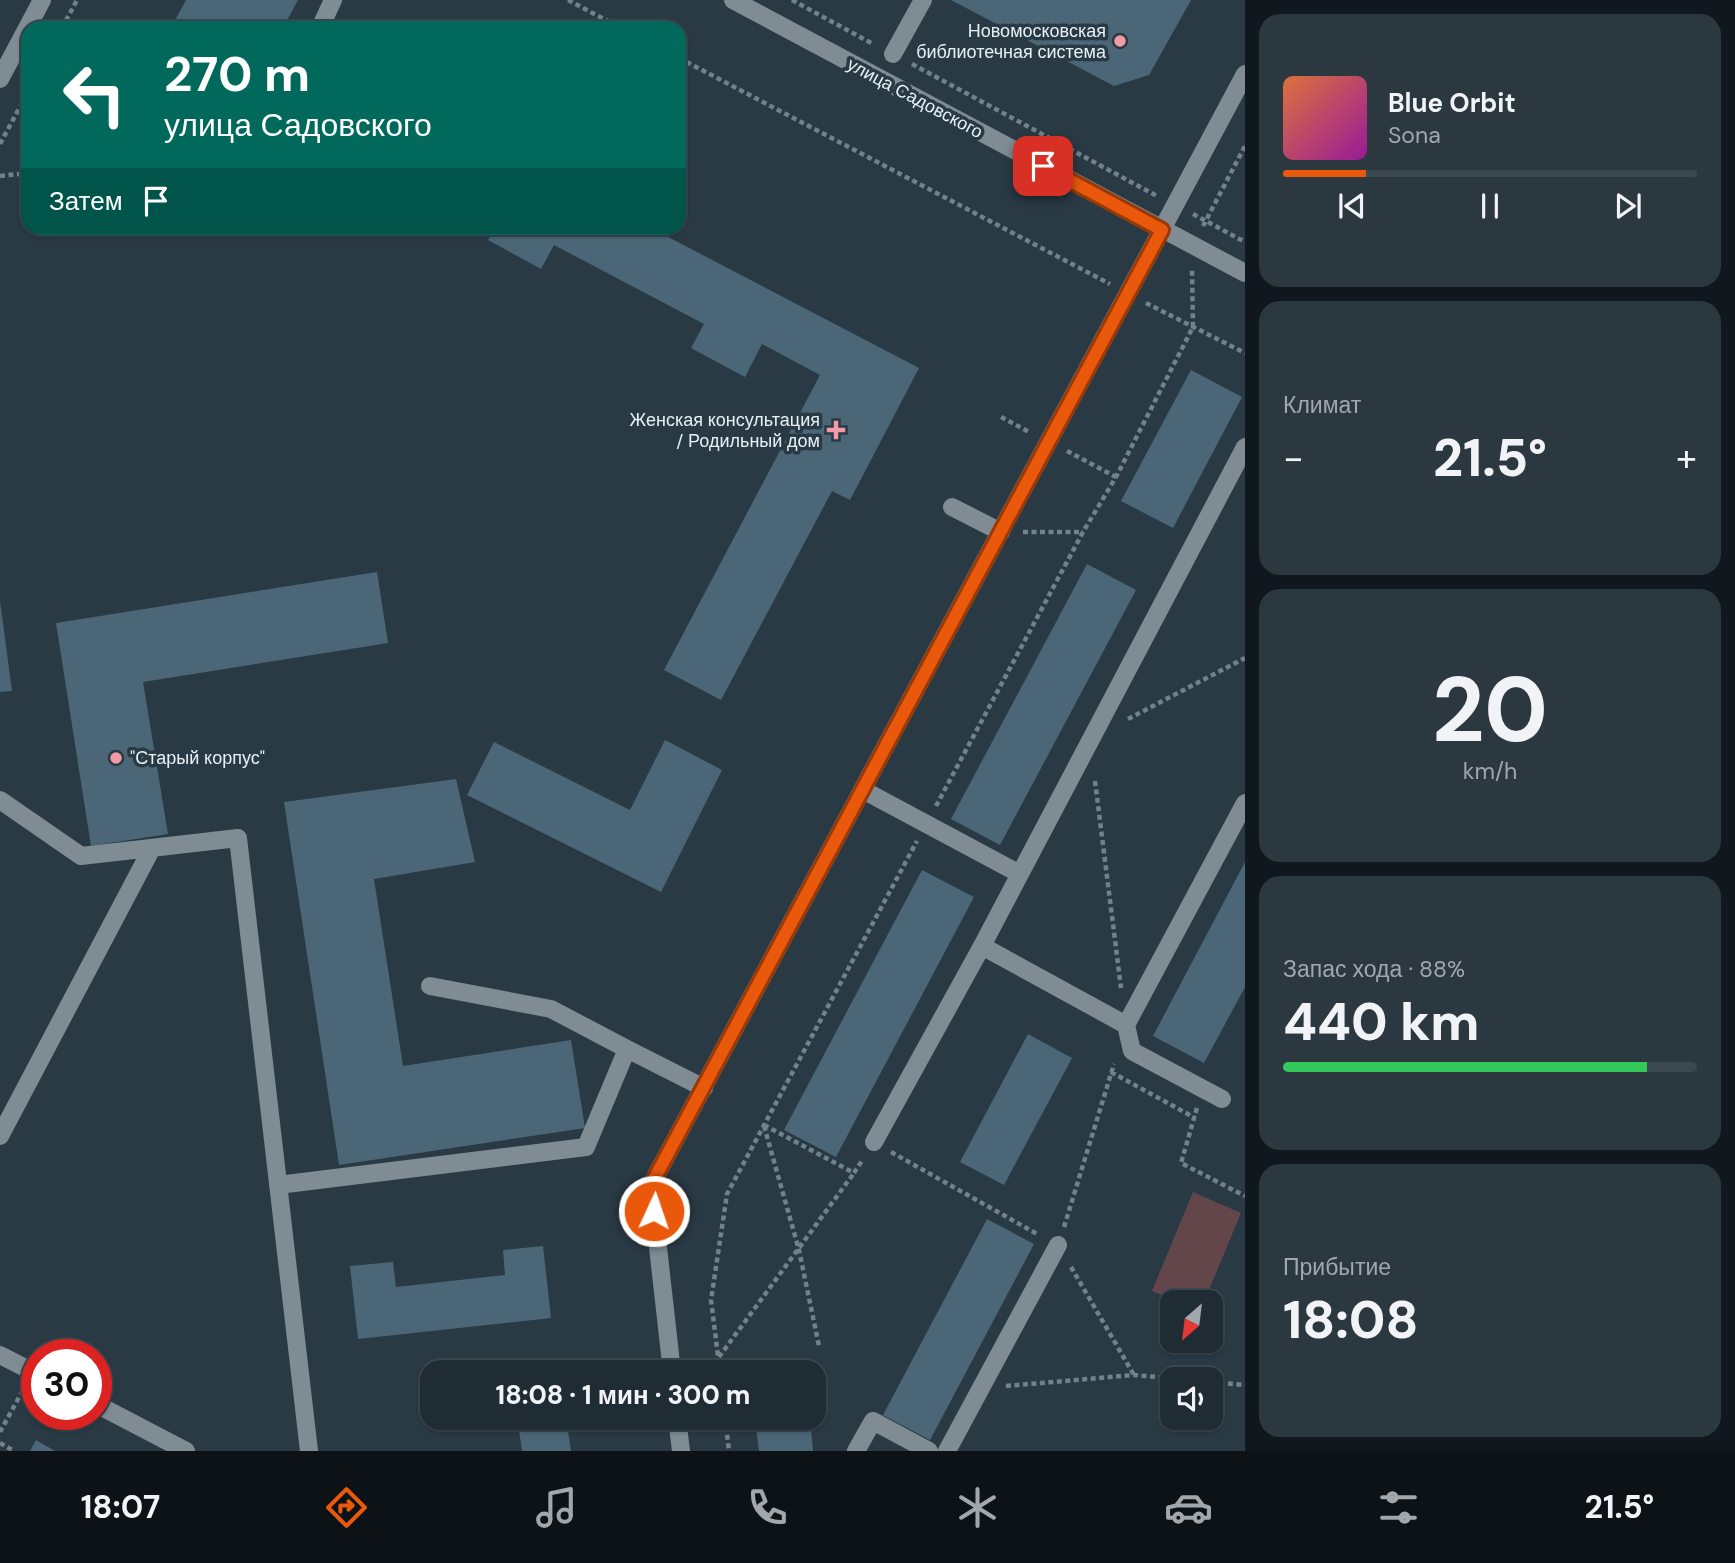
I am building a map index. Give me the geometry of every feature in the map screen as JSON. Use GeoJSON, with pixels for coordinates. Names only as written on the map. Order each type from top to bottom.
{"type":"FeatureCollection","features":[{"type":"Feature","properties":{"kind":"street"},"geometry":{"type":"LineString","coordinates":[[31,21],[42,0]]}},
{"type":"Feature","properties":{"kind":"street"},"geometry":{"type":"LineString","coordinates":[[323,21],[333,0]]}},
{"type":"Feature","properties":{"kind":"street","name":"улица Садовского"},"geometry":{"type":"LineString","coordinates":[[733,0],[1245,273]]}},
{"type":"Feature","properties":{"kind":"street"},"geometry":{"type":"LineString","coordinates":[[893,54],[923,0]]}},
{"type":"Feature","properties":{"kind":"street"},"geometry":{"type":"LineString","coordinates":[[0,79],[21,40]]}},
{"type":"Feature","properties":{"kind":"street"},"geometry":{"type":"LineString","coordinates":[[671,1360],[651,1185],[1245,74]]}},
{"type":"Feature","properties":{"kind":"street"},"geometry":{"type":"LineString","coordinates":[[874,1142],[1238,479],[1245,447]]}},
{"type":"Feature","properties":{"kind":"street"},"geometry":{"type":"LineString","coordinates":[[952,507],[1002,532]]}},
{"type":"Feature","properties":{"kind":"street"},"geometry":{"type":"LineString","coordinates":[[863,790],[1020,874]]}},
{"type":"Feature","properties":{"kind":"street"},"geometry":{"type":"LineString","coordinates":[[0,800],[81,856],[238,838],[309,1451]]}},
{"type":"Feature","properties":{"kind":"street"},"geometry":{"type":"LineString","coordinates":[[1222,1099],[1132,1051],[1126,1025],[1245,803]]}},
{"type":"Feature","properties":{"kind":"street"},"geometry":{"type":"LineString","coordinates":[[0,1136],[152,848]]}},
{"type":"Feature","properties":{"kind":"street"},"geometry":{"type":"LineString","coordinates":[[982,946],[1126,1025]]}},
{"type":"Feature","properties":{"kind":"street"},"geometry":{"type":"LineString","coordinates":[[430,986],[551,1009],[704,1088]]}},
{"type":"Feature","properties":{"kind":"street"},"geometry":{"type":"LineString","coordinates":[[278,1185],[586,1147],[627,1049]]}},
{"type":"Feature","properties":{"kind":"street"},"geometry":{"type":"LineString","coordinates":[[947,1451],[1058,1245]]}},
{"type":"Feature","properties":{"kind":"street"},"geometry":{"type":"LineString","coordinates":[[0,1354],[21,1365]]}},
{"type":"Feature","properties":{"kind":"street"},"geometry":{"type":"LineString","coordinates":[[112,1412],[186,1451]]}},
{"type":"Feature","properties":{"kind":"street"},"geometry":{"type":"LineString","coordinates":[[856,1451],[873,1421],[929,1451]]}},
{"type":"Feature","properties":{"kind":"street"},"geometry":{"type":"LineString","coordinates":[[678,1430],[681,1451]]}},
{"type":"Feature","properties":{"kind":"path"},"geometry":{"type":"LineString","coordinates":[[66,21],[77,0]]}},
{"type":"Feature","properties":{"kind":"path"},"geometry":{"type":"LineString","coordinates":[[568,0],[608,21]]}},
{"type":"Feature","properties":{"kind":"path"},"geometry":{"type":"LineString","coordinates":[[792,0],[1245,242]]}},
{"type":"Feature","properties":{"kind":"path"},"geometry":{"type":"LineString","coordinates":[[686,62],[1245,353]]}},
{"type":"Feature","properties":{"kind":"path"},"geometry":{"type":"LineString","coordinates":[[0,144],[21,105]]}},
{"type":"Feature","properties":{"kind":"path"},"geometry":{"type":"LineString","coordinates":[[718,1358],[711,1300],[727,1194],[1083,532],[1116,477],[1192,327],[1192,245],[1245,146]]}},
{"type":"Feature","properties":{"kind":"path"},"geometry":{"type":"LineString","coordinates":[[0,176],[21,174]]}},
{"type":"Feature","properties":{"kind":"path"},"geometry":{"type":"LineString","coordinates":[[1002,532],[1083,532]]}},
{"type":"Feature","properties":{"kind":"path"},"geometry":{"type":"LineString","coordinates":[[1125,721],[1245,658]]}},
{"type":"Feature","properties":{"kind":"path"},"geometry":{"type":"LineString","coordinates":[[1058,1245],[1126,1025],[1094,780]]}},
{"type":"Feature","properties":{"kind":"path"},"geometry":{"type":"LineString","coordinates":[[1111,1072],[1195,1118]]}},
{"type":"Feature","properties":{"kind":"path"},"geometry":{"type":"LineString","coordinates":[[1203,1089],[1181,1163],[1245,1196]]}},
{"type":"Feature","properties":{"kind":"path"},"geometry":{"type":"LineString","coordinates":[[764,1125],[853,1173]]}},
{"type":"Feature","properties":{"kind":"path"},"geometry":{"type":"LineString","coordinates":[[764,1125],[799,1250],[820,1346]]}},
{"type":"Feature","properties":{"kind":"path"},"geometry":{"type":"LineString","coordinates":[[718,1358],[799,1250],[874,1142],[1058,1245],[1134,1375]]}},
{"type":"Feature","properties":{"kind":"path"},"geometry":{"type":"LineString","coordinates":[[981,1388],[1134,1375],[1160,1377]]}},
{"type":"Feature","properties":{"kind":"path"},"geometry":{"type":"LineString","coordinates":[[1223,1383],[1245,1385]]}},
{"type":"Feature","properties":{"kind":"path"},"geometry":{"type":"LineString","coordinates":[[0,1432],[21,1396]]}},
{"type":"Feature","properties":{"kind":"path"},"geometry":{"type":"LineString","coordinates":[[726,1430],[729,1451]]}},
{"type":"Feature","properties":{"kind":"path"},"geometry":{"type":"LineString","coordinates":[[0,1443],[15,1451]]}},
{"type":"Feature","properties":{"kind":"shaded area"},"geometry":{"type":"Polygon","coordinates":[[[1193,1192],[1241,1213],[1209,1290],[1160,1290],[1160,1294],[1152,1291],[1193,1192]]]}},
{"type":"Feature","properties":{"kind":"building"},"geometry":{"type":"Polygon","coordinates":[[[186,0],[298,0],[287,21],[175,21],[186,0]]]}},
{"type":"Feature","properties":{"kind":"building"},"geometry":{"type":"Polygon","coordinates":[[[951,0],[1191,0],[1149,75],[1114,86],[951,0]]]}},
{"type":"Feature","properties":{"kind":"building"},"geometry":{"type":"Polygon","coordinates":[[[491,235],[664,235],[919,368],[850,500],[832,491],[721,700],[664,670],[820,375],[762,344],[745,377],[691,348],[704,324],[554,245],[541,269],[488,240],[491,235]]]}},
{"type":"Feature","properties":{"kind":"building"},"geometry":{"type":"Polygon","coordinates":[[[1191,370],[1242,397],[1173,528],[1121,501],[1191,370]]]}},
{"type":"Feature","properties":{"kind":"building"},"geometry":{"type":"Polygon","coordinates":[[[1087,564],[1136,590],[1000,845],[951,819],[1087,564]]]}},
{"type":"Feature","properties":{"kind":"building","name":"\"Старый корпус\""},"geometry":{"type":"Polygon","coordinates":[[[377,572],[388,643],[143,682],[168,834],[91,846],[56,623],[377,572]]]}},
{"type":"Feature","properties":{"kind":"building"},"geometry":{"type":"Polygon","coordinates":[[[0,601],[12,691],[0,692],[0,601]]]}},
{"type":"Feature","properties":{"kind":"building"},"geometry":{"type":"Polygon","coordinates":[[[665,740],[722,770],[661,892],[467,795],[494,742],[630,810],[665,740]]]}},
{"type":"Feature","properties":{"kind":"building"},"geometry":{"type":"Polygon","coordinates":[[[456,779],[475,862],[374,879],[403,1066],[571,1040],[585,1128],[339,1165],[284,802],[456,779]]]}},
{"type":"Feature","properties":{"kind":"building"},"geometry":{"type":"Polygon","coordinates":[[[1245,862],[1245,987],[1204,1063],[1153,1036],[1245,862]]]}},
{"type":"Feature","properties":{"kind":"building"},"geometry":{"type":"Polygon","coordinates":[[[922,870],[974,897],[836,1157],[784,1130],[922,870]]]}},
{"type":"Feature","properties":{"kind":"building"},"geometry":{"type":"Polygon","coordinates":[[[1028,1034],[1072,1058],[1004,1185],[960,1162],[1028,1034]]]}},
{"type":"Feature","properties":{"kind":"building"},"geometry":{"type":"Polygon","coordinates":[[[987,1219],[1034,1244],[930,1440],[883,1415],[987,1219]]]}},
{"type":"Feature","properties":{"kind":"building"},"geometry":{"type":"Polygon","coordinates":[[[543,1246],[551,1318],[358,1339],[350,1266],[393,1262],[396,1287],[505,1275],[503,1250],[543,1246]]]}},
{"type":"Feature","properties":{"kind":"building"},"geometry":{"type":"Polygon","coordinates":[[[519,1430],[568,1430],[571,1451],[522,1451],[519,1430]]]}},
{"type":"Feature","properties":{"kind":"building"},"geometry":{"type":"Polygon","coordinates":[[[756,1430],[811,1430],[813,1451],[759,1451],[756,1430]]]}},
{"type":"Feature","properties":{"kind":"building"},"geometry":{"type":"Polygon","coordinates":[[[36,1440],[55,1451],[30,1451],[36,1440]]]}},
{"type":"Feature","properties":{"kind":"place","name":"Новомосковская библиотечная система"},"geometry":{"type":"Point","coordinates":[1120,41]}},
{"type":"Feature","properties":{"kind":"place","name":"Женская консультация / Родильный дом"},"geometry":{"type":"Point","coordinates":[836,430]}},
{"type":"Feature","properties":{"kind":"place","name":"\"Старый корпус\""},"geometry":{"type":"Point","coordinates":[116,758]}},
{"type":"Feature","properties":{"kind":"route"},"geometry":{"type":"LineString","coordinates":[[654,1211],[651,1185],[1162,230],[1043,166]]}}]}
